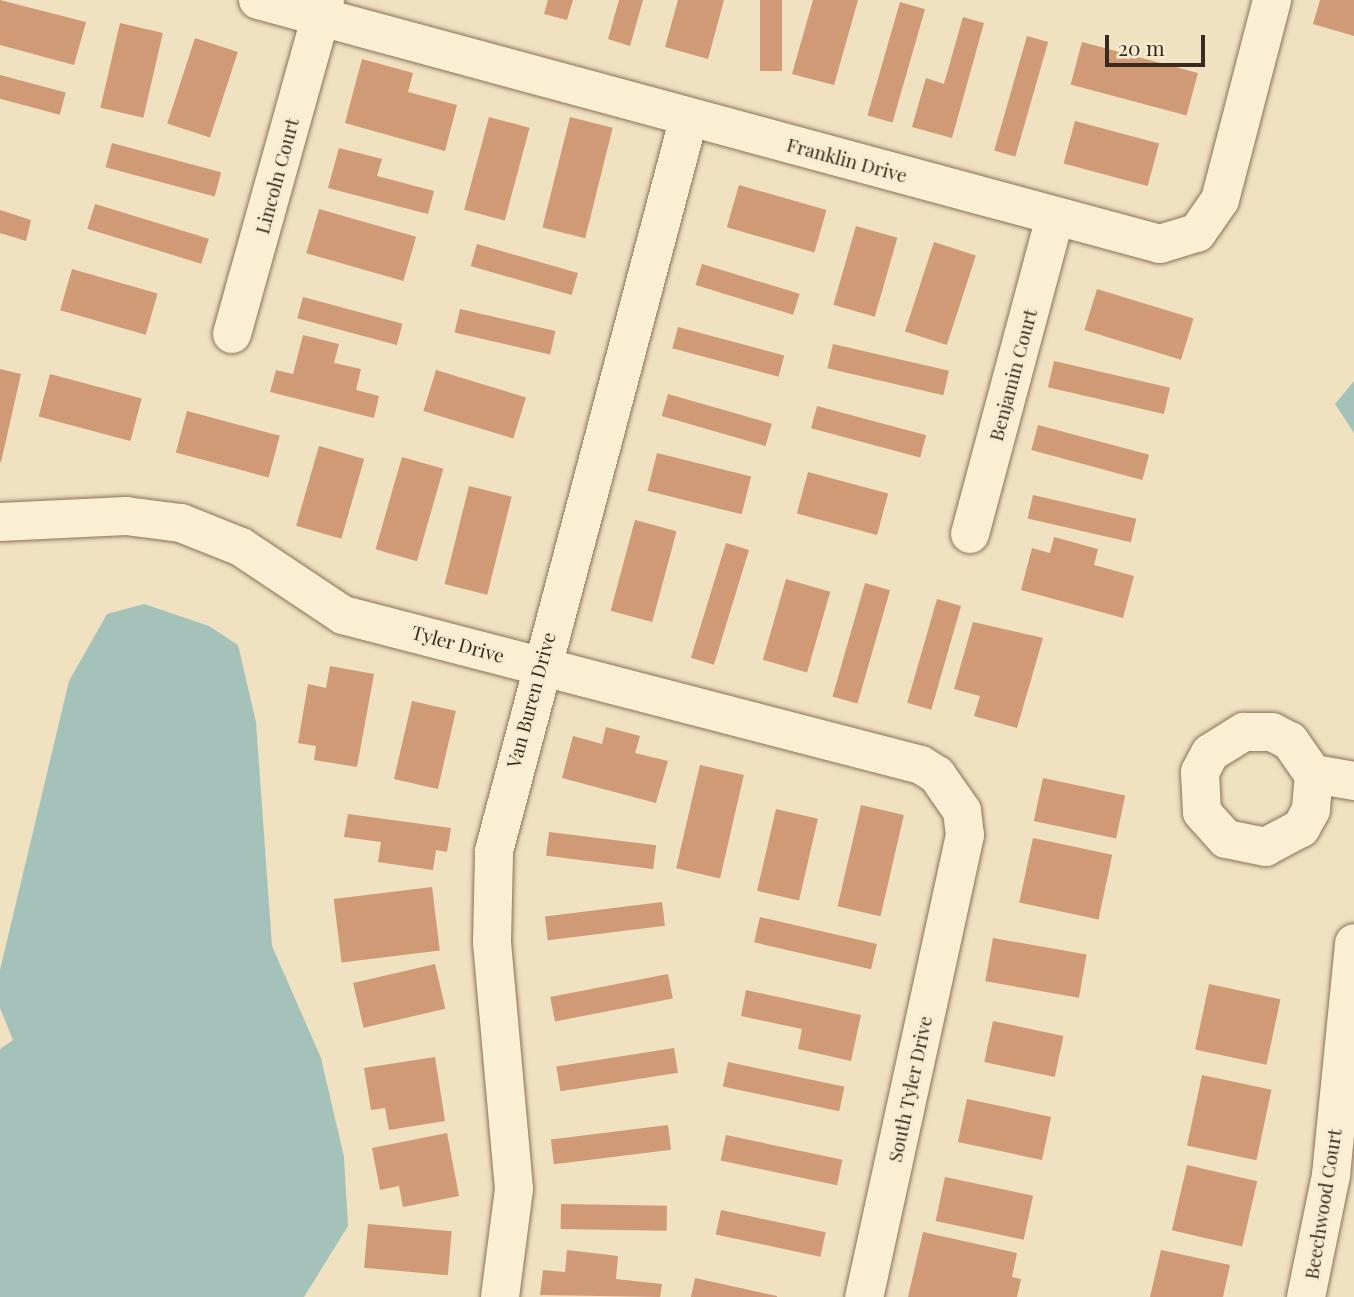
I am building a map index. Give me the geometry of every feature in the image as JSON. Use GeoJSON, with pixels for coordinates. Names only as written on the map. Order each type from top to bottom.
{"type":"FeatureCollection","features":[{"type":"Feature","properties":{"kind":"street","name":"Franklin Drive"},"geometry":{"type":"LineString","coordinates":[[258,0],[322,8],[689,117],[1160,244],[1185,240],[1209,221],[1220,200],[1272,0]]}},
{"type":"Feature","properties":{"kind":"street","name":"Lincoln Court"},"geometry":{"type":"LineString","coordinates":[[232,334],[322,8]]}},
{"type":"Feature","properties":{"kind":"street","name":"Van Buren Drive"},"geometry":{"type":"LineString","coordinates":[[500,1297],[514,1189],[491,890],[501,812],[689,117]]}},
{"type":"Feature","properties":{"kind":"street","name":"Benjamin Court"},"geometry":{"type":"LineString","coordinates":[[971,534],[1055,217]]}},
{"type":"Feature","properties":{"kind":"street","name":"Tyler Drive"},"geometry":{"type":"LineString","coordinates":[[0,522],[125,516],[181,523],[241,547],[343,615],[921,765],[937,775],[962,811],[965,835],[955,881]]}},
{"type":"Feature","properties":{"kind":"street"},"geometry":{"type":"LineString","coordinates":[[1314,774],[1354,781]]}},
{"type":"Feature","properties":{"kind":"street","name":"South Tyler Drive"},"geometry":{"type":"LineString","coordinates":[[864,1297],[955,881]]}},
{"type":"Feature","properties":{"kind":"street","name":"Beechwood Court"},"geometry":{"type":"LineString","coordinates":[[1306,1297],[1331,1175],[1354,943]]}},
{"type":"Feature","properties":{"kind":"water"},"geometry":{"type":"Polygon","coordinates":[[[1354,381],[1354,433],[1335,404],[1354,381]]]}},
{"type":"Feature","properties":{"kind":"water"},"geometry":{"type":"Polygon","coordinates":[[[144,604],[209,626],[238,645],[256,722],[272,946],[321,1058],[344,1157],[348,1226],[304,1297],[0,1297],[0,1049],[13,1040],[0,1008],[0,970],[69,681],[107,614],[144,604]]]}},
{"type":"Feature","properties":{"kind":"building"},"geometry":{"type":"Polygon","coordinates":[[[0,0],[86,22],[74,65],[0,45],[0,0]]]}},
{"type":"Feature","properties":{"kind":"building"},"geometry":{"type":"Polygon","coordinates":[[[548,0],[573,0],[567,20],[544,14],[548,0]]]}},
{"type":"Feature","properties":{"kind":"building"},"geometry":{"type":"Polygon","coordinates":[[[619,0],[643,0],[630,46],[608,39],[619,0]]]}},
{"type":"Feature","properties":{"kind":"building"},"geometry":{"type":"Polygon","coordinates":[[[678,0],[724,0],[708,59],[665,47],[678,0]]]}},
{"type":"Feature","properties":{"kind":"building"},"geometry":{"type":"Polygon","coordinates":[[[760,0],[782,0],[782,71],[760,71],[760,0]]]}},
{"type":"Feature","properties":{"kind":"building"},"geometry":{"type":"Polygon","coordinates":[[[813,0],[858,0],[834,85],[792,74],[813,0]]]}},
{"type":"Feature","properties":{"kind":"building"},"geometry":{"type":"Polygon","coordinates":[[[1320,0],[1354,0],[1354,36],[1313,24],[1320,0]]]}},
{"type":"Feature","properties":{"kind":"building"},"geometry":{"type":"Polygon","coordinates":[[[900,2],[925,9],[892,123],[867,115],[900,2]]]}},
{"type":"Feature","properties":{"kind":"building"},"geometry":{"type":"Polygon","coordinates":[[[963,17],[984,23],[952,138],[912,127],[926,78],[944,84],[963,17]]]}},
{"type":"Feature","properties":{"kind":"building"},"geometry":{"type":"Polygon","coordinates":[[[120,23],[163,33],[143,118],[100,108],[120,23]]]}},
{"type":"Feature","properties":{"kind":"building"},"geometry":{"type":"Polygon","coordinates":[[[1027,36],[1048,42],[1015,156],[994,150],[1027,36]]]}},
{"type":"Feature","properties":{"kind":"building"},"geometry":{"type":"Polygon","coordinates":[[[195,38],[238,52],[210,138],[167,124],[195,38]]]}},
{"type":"Feature","properties":{"kind":"building"},"geometry":{"type":"Polygon","coordinates":[[[1082,42],[1198,73],[1187,116],[1071,85],[1082,42]]]}},
{"type":"Feature","properties":{"kind":"building"},"geometry":{"type":"Polygon","coordinates":[[[362,59],[413,73],[408,92],[457,105],[445,151],[345,123],[362,59]]]}},
{"type":"Feature","properties":{"kind":"building"},"geometry":{"type":"Polygon","coordinates":[[[0,75],[66,93],[60,115],[0,99],[0,75]]]}},
{"type":"Feature","properties":{"kind":"building"},"geometry":{"type":"Polygon","coordinates":[[[489,117],[530,128],[505,221],[464,210],[489,117]]]}},
{"type":"Feature","properties":{"kind":"building"},"geometry":{"type":"Polygon","coordinates":[[[570,117],[613,128],[585,238],[542,228],[570,117]]]}},
{"type":"Feature","properties":{"kind":"building"},"geometry":{"type":"Polygon","coordinates":[[[1075,121],[1159,144],[1148,186],[1064,164],[1075,121]]]}},
{"type":"Feature","properties":{"kind":"building"},"geometry":{"type":"Polygon","coordinates":[[[112,143],[221,172],[215,196],[106,167],[112,143]]]}},
{"type":"Feature","properties":{"kind":"building"},"geometry":{"type":"Polygon","coordinates":[[[339,148],[382,159],[377,176],[434,191],[428,214],[328,188],[339,148]]]}},
{"type":"Feature","properties":{"kind":"building"},"geometry":{"type":"Polygon","coordinates":[[[739,185],[826,210],[814,252],[727,227],[739,185]]]}},
{"type":"Feature","properties":{"kind":"building"},"geometry":{"type":"Polygon","coordinates":[[[95,204],[209,239],[201,264],[87,229],[95,204]]]}},
{"type":"Feature","properties":{"kind":"building"},"geometry":{"type":"Polygon","coordinates":[[[319,209],[416,237],[403,281],[306,253],[319,209]]]}},
{"type":"Feature","properties":{"kind":"building"},"geometry":{"type":"Polygon","coordinates":[[[0,210],[31,220],[26,241],[0,233],[0,210]]]}},
{"type":"Feature","properties":{"kind":"building"},"geometry":{"type":"Polygon","coordinates":[[[856,226],[897,238],[875,317],[833,305],[856,226]]]}},
{"type":"Feature","properties":{"kind":"building"},"geometry":{"type":"Polygon","coordinates":[[[934,242],[976,256],[947,345],[905,331],[934,242]]]}},
{"type":"Feature","properties":{"kind":"building"},"geometry":{"type":"Polygon","coordinates":[[[477,244],[578,273],[572,295],[471,266],[477,244]]]}},
{"type":"Feature","properties":{"kind":"building"},"geometry":{"type":"Polygon","coordinates":[[[702,264],[800,294],[793,315],[696,285],[702,264]]]}},
{"type":"Feature","properties":{"kind":"building"},"geometry":{"type":"Polygon","coordinates":[[[72,269],[158,294],[146,335],[60,310],[72,269]]]}},
{"type":"Feature","properties":{"kind":"building"},"geometry":{"type":"Polygon","coordinates":[[[1097,289],[1194,319],[1181,360],[1084,330],[1097,289]]]}},
{"type":"Feature","properties":{"kind":"building"},"geometry":{"type":"Polygon","coordinates":[[[303,297],[402,324],[397,345],[297,318],[303,297]]]}},
{"type":"Feature","properties":{"kind":"building"},"geometry":{"type":"Polygon","coordinates":[[[460,309],[555,331],[550,354],[455,332],[460,309]]]}},
{"type":"Feature","properties":{"kind":"building"},"geometry":{"type":"Polygon","coordinates":[[[678,327],[784,355],[779,377],[672,348],[678,327]]]}},
{"type":"Feature","properties":{"kind":"building"},"geometry":{"type":"Polygon","coordinates":[[[303,335],[339,344],[334,363],[361,369],[356,390],[379,396],[374,418],[270,392],[276,370],[293,374],[303,335]]]}},
{"type":"Feature","properties":{"kind":"building"},"geometry":{"type":"Polygon","coordinates":[[[833,344],[949,371],[943,395],[827,368],[833,344]]]}},
{"type":"Feature","properties":{"kind":"building"},"geometry":{"type":"Polygon","coordinates":[[[1054,361],[1170,388],[1164,414],[1048,387],[1054,361]]]}},
{"type":"Feature","properties":{"kind":"building"},"geometry":{"type":"Polygon","coordinates":[[[0,369],[21,374],[1,462],[0,462],[0,369]]]}},
{"type":"Feature","properties":{"kind":"building"},"geometry":{"type":"Polygon","coordinates":[[[436,370],[526,397],[513,439],[423,411],[436,370]]]}},
{"type":"Feature","properties":{"kind":"building"},"geometry":{"type":"Polygon","coordinates":[[[50,374],[142,399],[130,441],[39,417],[50,374]]]}},
{"type":"Feature","properties":{"kind":"building"},"geometry":{"type":"Polygon","coordinates":[[[668,394],[772,424],[765,446],[662,416],[668,394]]]}},
{"type":"Feature","properties":{"kind":"building"},"geometry":{"type":"Polygon","coordinates":[[[817,406],[926,435],[920,457],[811,428],[817,406]]]}},
{"type":"Feature","properties":{"kind":"building"},"geometry":{"type":"Polygon","coordinates":[[[187,411],[280,436],[269,477],[176,453],[187,411]]]}},
{"type":"Feature","properties":{"kind":"building"},"geometry":{"type":"Polygon","coordinates":[[[1038,425],[1149,455],[1142,480],[1031,450],[1038,425]]]}},
{"type":"Feature","properties":{"kind":"building"},"geometry":{"type":"Polygon","coordinates":[[[319,446],[364,459],[341,539],[296,526],[319,446]]]}},
{"type":"Feature","properties":{"kind":"building"},"geometry":{"type":"Polygon","coordinates":[[[657,453],[751,476],[742,514],[648,491],[657,453]]]}},
{"type":"Feature","properties":{"kind":"building"},"geometry":{"type":"Polygon","coordinates":[[[402,457],[443,469],[417,561],[376,549],[402,457]]]}},
{"type":"Feature","properties":{"kind":"building"},"geometry":{"type":"Polygon","coordinates":[[[808,472],[888,493],[877,535],[797,514],[808,472]]]}},
{"type":"Feature","properties":{"kind":"building"},"geometry":{"type":"Polygon","coordinates":[[[469,486],[512,497],[487,595],[445,584],[469,486]]]}},
{"type":"Feature","properties":{"kind":"building"},"geometry":{"type":"Polygon","coordinates":[[[1033,495],[1136,519],[1131,542],[1028,518],[1033,495]]]}},
{"type":"Feature","properties":{"kind":"building"},"geometry":{"type":"Polygon","coordinates":[[[635,520],[677,531],[652,622],[611,611],[635,520]]]}},
{"type":"Feature","properties":{"kind":"building"},"geometry":{"type":"Polygon","coordinates":[[[1054,537],[1098,549],[1094,565],[1134,576],[1123,618],[1021,590],[1032,548],[1050,553],[1054,537]]]}},
{"type":"Feature","properties":{"kind":"building"},"geometry":{"type":"Polygon","coordinates":[[[726,543],[749,550],[714,665],[691,658],[726,543]]]}},
{"type":"Feature","properties":{"kind":"building"},"geometry":{"type":"Polygon","coordinates":[[[786,579],[830,592],[807,672],[763,660],[786,579]]]}},
{"type":"Feature","properties":{"kind":"building"},"geometry":{"type":"Polygon","coordinates":[[[865,583],[890,590],[857,704],[832,696],[865,583]]]}},
{"type":"Feature","properties":{"kind":"building"},"geometry":{"type":"Polygon","coordinates":[[[937,599],[961,606],[931,710],[907,703],[937,599]]]}},
{"type":"Feature","properties":{"kind":"building"},"geometry":{"type":"Polygon","coordinates":[[[973,622],[1043,638],[1017,728],[974,716],[980,696],[954,689],[973,622]]]}},
{"type":"Feature","properties":{"kind":"building"},"geometry":{"type":"Polygon","coordinates":[[[330,666],[374,674],[357,767],[314,760],[316,746],[298,743],[308,684],[326,688],[330,666]]]}},
{"type":"Feature","properties":{"kind":"building"},"geometry":{"type":"Polygon","coordinates":[[[412,701],[456,711],[438,789],[394,779],[412,701]]]}},
{"type":"Feature","properties":{"kind":"building"},"geometry":{"type":"Polygon","coordinates":[[[606,727],[640,736],[635,753],[668,761],[656,803],[562,778],[573,736],[602,744],[606,727]]]}},
{"type":"Feature","properties":{"kind":"building"},"geometry":{"type":"Polygon","coordinates":[[[700,765],[744,775],[720,878],[676,868],[700,765]]]}},
{"type":"Feature","properties":{"kind":"building"},"geometry":{"type":"Polygon","coordinates":[[[1043,778],[1125,795],[1116,839],[1034,821],[1043,778]]]}},
{"type":"Feature","properties":{"kind":"building"},"geometry":{"type":"Polygon","coordinates":[[[861,805],[904,815],[880,916],[838,906],[861,805]]]}},
{"type":"Feature","properties":{"kind":"building"},"geometry":{"type":"Polygon","coordinates":[[[776,809],[818,819],[799,901],[757,891],[776,809]]]}},
{"type":"Feature","properties":{"kind":"building"},"geometry":{"type":"Polygon","coordinates":[[[348,814],[451,828],[447,852],[436,850],[433,870],[378,862],[381,842],[344,837],[348,814]]]}},
{"type":"Feature","properties":{"kind":"building"},"geometry":{"type":"Polygon","coordinates":[[[549,832],[656,845],[653,869],[546,856],[549,832]]]}},
{"type":"Feature","properties":{"kind":"building"},"geometry":{"type":"Polygon","coordinates":[[[1033,838],[1112,855],[1099,919],[1019,903],[1033,838]]]}},
{"type":"Feature","properties":{"kind":"building"},"geometry":{"type":"Polygon","coordinates":[[[432,887],[440,951],[342,963],[334,899],[432,887]]]}},
{"type":"Feature","properties":{"kind":"building"},"geometry":{"type":"Polygon","coordinates":[[[662,902],[665,926],[548,940],[545,916],[662,902]]]}},
{"type":"Feature","properties":{"kind":"building"},"geometry":{"type":"Polygon","coordinates":[[[760,917],[877,944],[871,969],[754,942],[760,917]]]}},
{"type":"Feature","properties":{"kind":"building"},"geometry":{"type":"Polygon","coordinates":[[[993,938],[1087,954],[1079,998],[985,981],[993,938]]]}},
{"type":"Feature","properties":{"kind":"building"},"geometry":{"type":"Polygon","coordinates":[[[435,964],[445,1009],[364,1028],[353,983],[435,964]]]}},
{"type":"Feature","properties":{"kind":"building"},"geometry":{"type":"Polygon","coordinates":[[[668,974],[673,999],[555,1021],[550,997],[668,974]]]}},
{"type":"Feature","properties":{"kind":"building"},"geometry":{"type":"Polygon","coordinates":[[[1209,984],[1280,999],[1266,1065],[1195,1050],[1209,984]]]}},
{"type":"Feature","properties":{"kind":"building"},"geometry":{"type":"Polygon","coordinates":[[[746,990],[861,1015],[851,1061],[798,1049],[802,1029],[741,1016],[746,990]]]}},
{"type":"Feature","properties":{"kind":"building"},"geometry":{"type":"Polygon","coordinates":[[[993,1021],[1063,1036],[1055,1077],[984,1062],[993,1021]]]}},
{"type":"Feature","properties":{"kind":"building"},"geometry":{"type":"Polygon","coordinates":[[[674,1048],[678,1073],[560,1091],[556,1067],[674,1048]]]}},
{"type":"Feature","properties":{"kind":"building"},"geometry":{"type":"Polygon","coordinates":[[[435,1057],[445,1121],[389,1130],[385,1108],[371,1110],[364,1068],[435,1057]]]}},
{"type":"Feature","properties":{"kind":"building"},"geometry":{"type":"Polygon","coordinates":[[[728,1062],[844,1087],[839,1111],[723,1086],[728,1062]]]}},
{"type":"Feature","properties":{"kind":"building"},"geometry":{"type":"Polygon","coordinates":[[[1202,1075],[1271,1090],[1256,1160],[1187,1145],[1202,1075]]]}},
{"type":"Feature","properties":{"kind":"building"},"geometry":{"type":"Polygon","coordinates":[[[967,1099],[1051,1117],[1042,1160],[958,1142],[967,1099]]]}},
{"type":"Feature","properties":{"kind":"building"},"geometry":{"type":"Polygon","coordinates":[[[668,1125],[671,1150],[554,1164],[551,1139],[668,1125]]]}},
{"type":"Feature","properties":{"kind":"building"},"geometry":{"type":"Polygon","coordinates":[[[447,1133],[459,1196],[403,1207],[399,1186],[380,1190],[372,1148],[447,1133]]]}},
{"type":"Feature","properties":{"kind":"building"},"geometry":{"type":"Polygon","coordinates":[[[726,1135],[842,1160],[837,1185],[721,1160],[726,1135]]]}},
{"type":"Feature","properties":{"kind":"building"},"geometry":{"type":"Polygon","coordinates":[[[1187,1165],[1257,1181],[1242,1246],[1172,1230],[1187,1165]]]}},
{"type":"Feature","properties":{"kind":"building"},"geometry":{"type":"Polygon","coordinates":[[[945,1177],[1033,1196],[1024,1240],[936,1221],[945,1177]]]}},
{"type":"Feature","properties":{"kind":"building"},"geometry":{"type":"Polygon","coordinates":[[[561,1204],[667,1206],[667,1231],[561,1229],[561,1204]]]}},
{"type":"Feature","properties":{"kind":"building"},"geometry":{"type":"Polygon","coordinates":[[[721,1210],[826,1232],[820,1257],[716,1234],[721,1210]]]}},
{"type":"Feature","properties":{"kind":"building"},"geometry":{"type":"Polygon","coordinates":[[[368,1224],[452,1231],[448,1275],[364,1268],[368,1224]]]}},
{"type":"Feature","properties":{"kind":"building"},"geometry":{"type":"Polygon","coordinates":[[[923,1232],[1017,1253],[1012,1277],[1021,1279],[1017,1297],[908,1297],[923,1232]]]}},
{"type":"Feature","properties":{"kind":"building"},"geometry":{"type":"Polygon","coordinates":[[[567,1250],[618,1256],[616,1279],[662,1284],[660,1297],[540,1295],[543,1270],[565,1272],[567,1250]]]}},
{"type":"Feature","properties":{"kind":"building"},"geometry":{"type":"Polygon","coordinates":[[[1161,1250],[1230,1265],[1223,1297],[1150,1297],[1161,1250]]]}},
{"type":"Feature","properties":{"kind":"building"},"geometry":{"type":"Polygon","coordinates":[[[695,1278],[777,1296],[777,1297],[691,1297],[695,1278]]]}}]}
